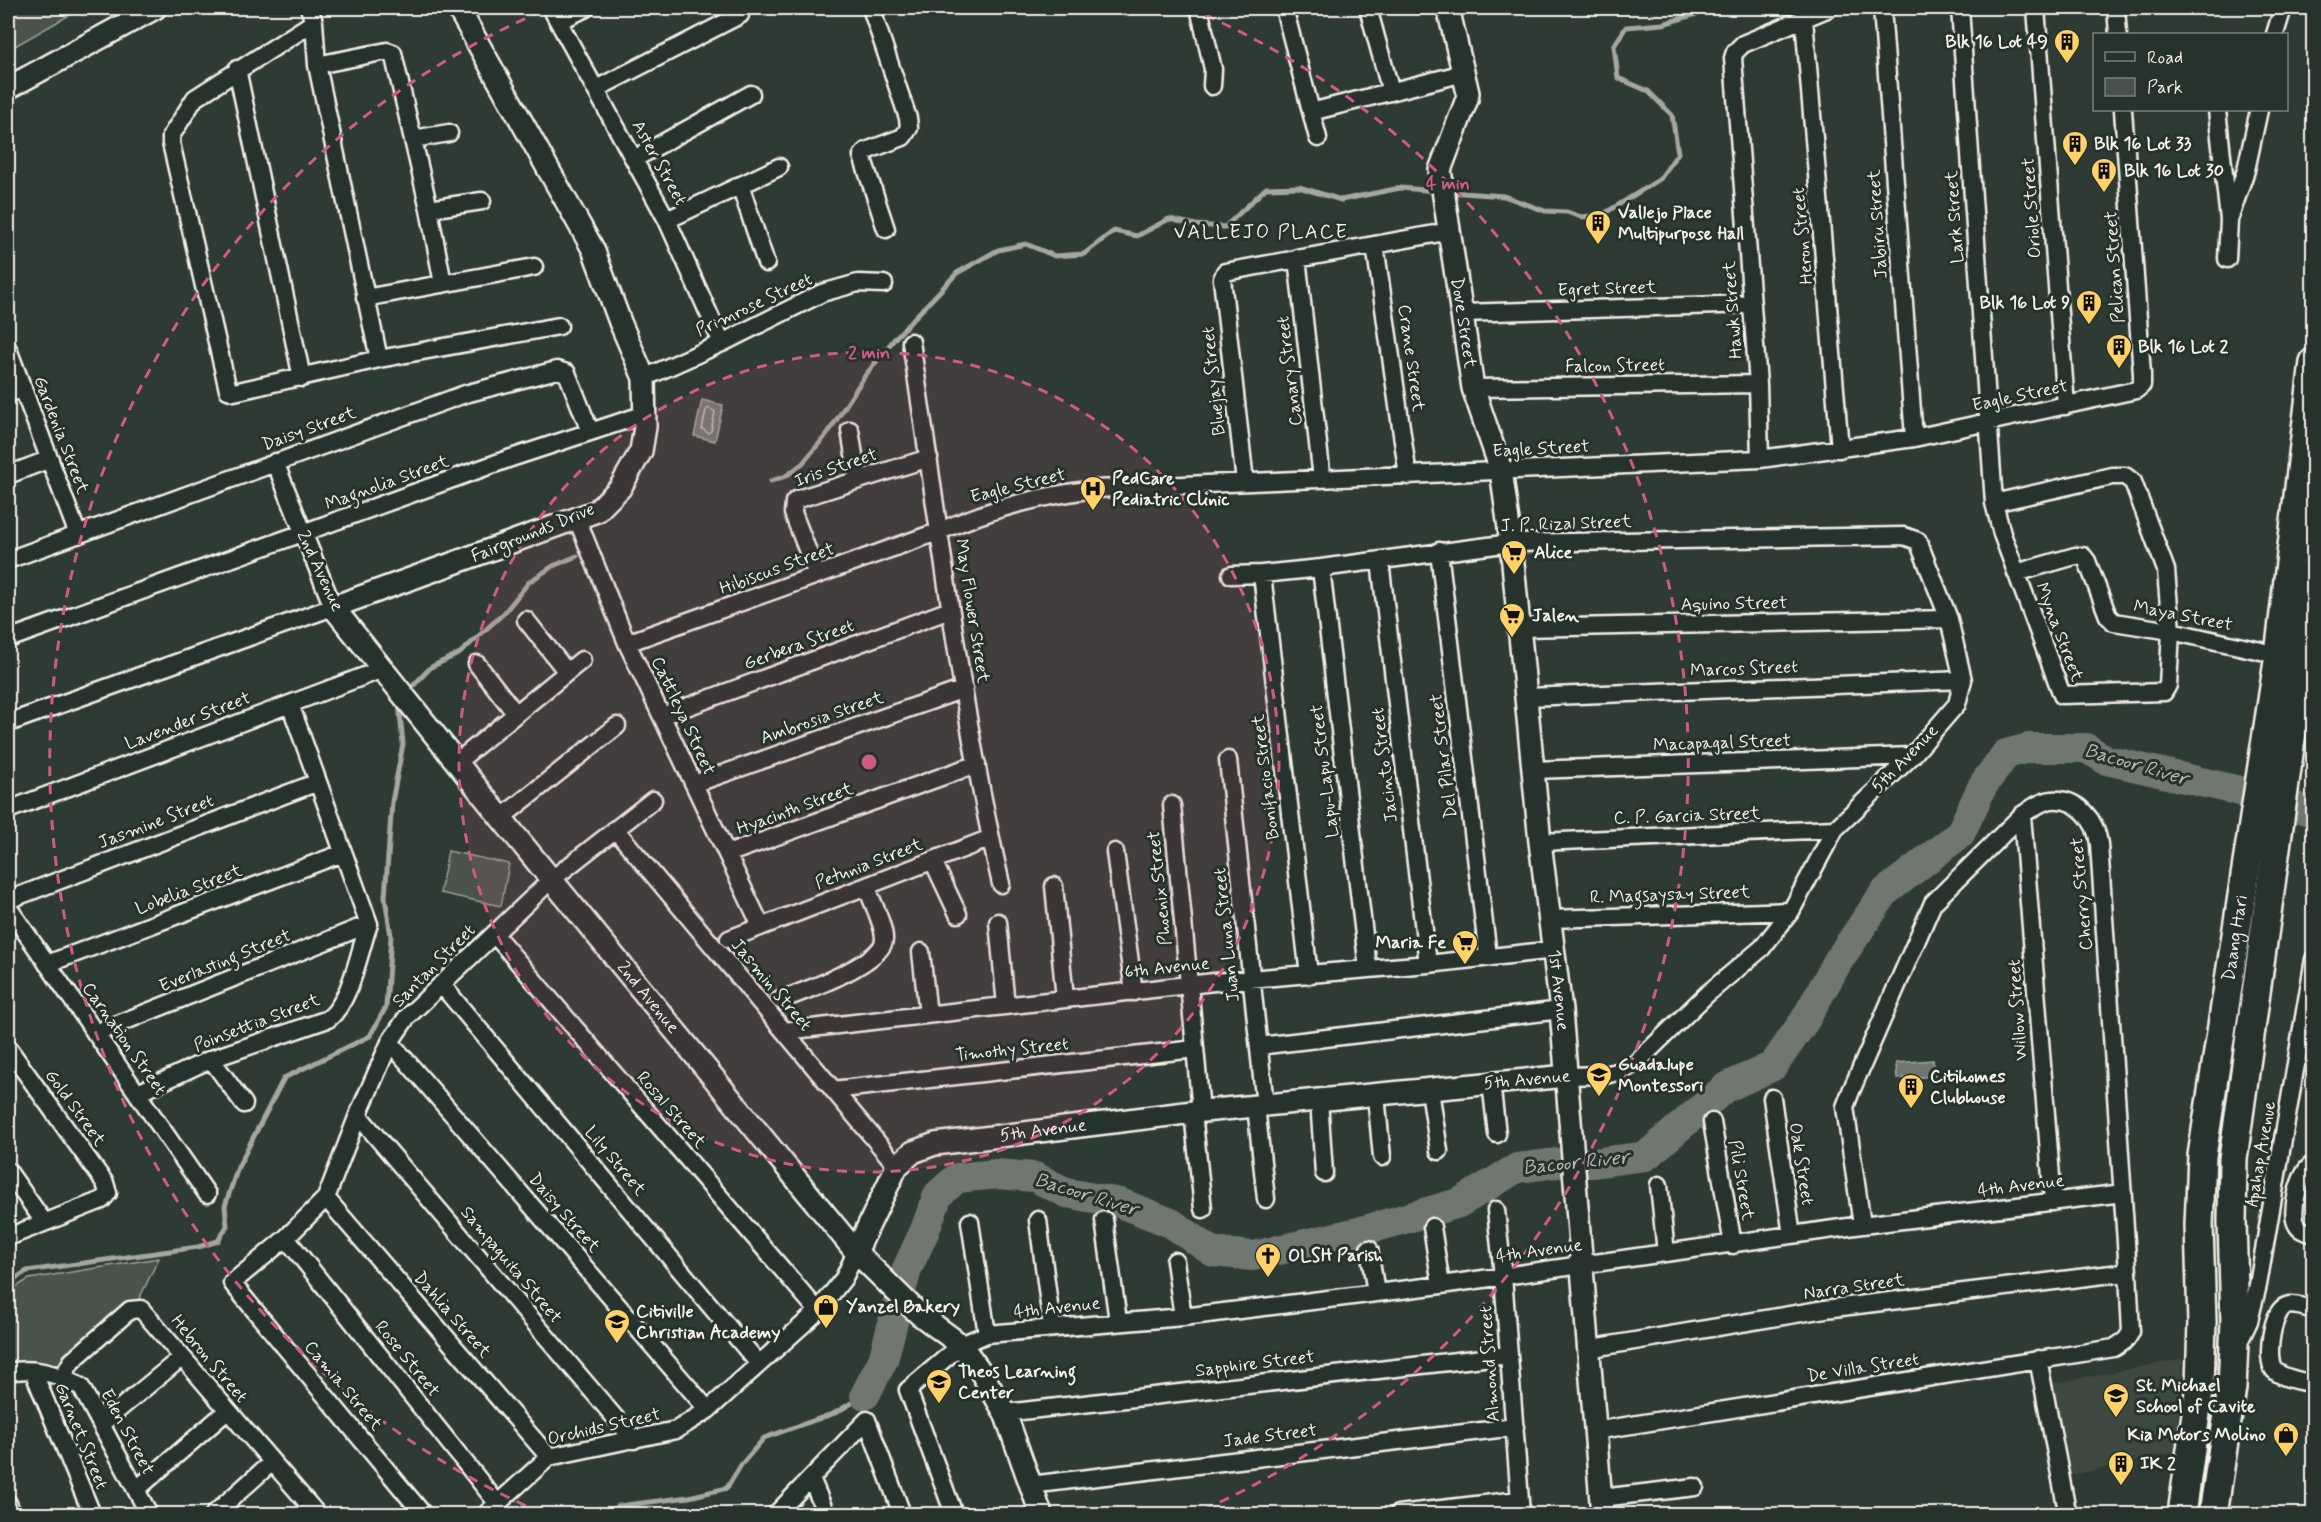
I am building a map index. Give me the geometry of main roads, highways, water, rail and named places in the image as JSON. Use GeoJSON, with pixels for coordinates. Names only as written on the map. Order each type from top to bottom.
{"type":"FeatureCollection","features":[{"type":"Feature","properties":{"kind":"main road","name":"Daang Hari"},"geometry":{"type":"LineString","coordinates":[[2213,1515],[2232,1388],[2233,1159],[2265,831],[2291,657],[2302,557],[2313,362]]}},
{"type":"Feature","properties":{"kind":"main road","name":"Daang Hari"},"geometry":{"type":"LineString","coordinates":[[2291,657],[2313,573]]}},
{"type":"Feature","properties":{"kind":"main road","name":"Daang Hari"},"geometry":{"type":"LineString","coordinates":[[2182,1515],[2200,1385],[2202,1322],[2199,1225],[2202,1156],[2265,831]]}},
{"type":"Feature","properties":{"kind":"main road"},"geometry":{"type":"LineString","coordinates":[[2200,1355],[2233,1352]]}},
{"type":"Feature","properties":{"kind":"water"},"geometry":{"type":"Polygon","coordinates":[[[702,400],[723,405],[715,441],[694,436],[702,400]]]}},
{"type":"Feature","properties":{"kind":"water"},"geometry":{"type":"Polygon","coordinates":[[[1933,1060],[1935,1076],[1897,1079],[1896,1063],[1933,1060]]]}},
{"type":"Feature","properties":{"kind":"waterway"},"geometry":{"type":"LineString","coordinates":[[1449,192],[1504,196],[1545,211],[1567,212],[1581,217],[1602,215],[1660,179],[1678,153],[1672,115],[1648,91],[1618,78],[1614,46],[1626,27],[1663,24],[1706,11],[1708,8]]}},
{"type":"Feature","properties":{"kind":"waterway"},"geometry":{"type":"LineString","coordinates":[[771,481],[786,476],[802,464],[828,433],[864,377],[896,337],[957,273],[998,250],[1026,244],[1055,256],[1084,254],[1114,231],[1137,236],[1169,219],[1196,225],[1225,227],[1266,188],[1299,187],[1341,200],[1400,188],[1437,191]]}},
{"type":"Feature","properties":{"kind":"waterway"},"geometry":{"type":"LineString","coordinates":[[412,687],[431,667],[460,653],[504,613],[529,582],[553,566],[577,556]]}},
{"type":"Feature","properties":{"kind":"waterway"},"geometry":{"type":"LineString","coordinates":[[8,1283],[27,1271],[198,1247],[218,1241],[227,1226],[225,1206],[238,1167],[284,1078],[370,1036],[386,1007],[391,936],[385,897],[392,802],[403,744],[399,703]]}},
{"type":"Feature","properties":{"kind":"waterway","name":"Bacoor River"},"geometry":{"type":"LineString","coordinates":[[865,1395],[883,1360],[907,1269],[938,1195],[957,1178],[997,1174],[1035,1177],[1067,1193],[1120,1203],[1171,1223],[1213,1252],[1253,1256],[1362,1231],[1459,1203],[1517,1168],[1557,1163],[1593,1163],[1646,1156],[1725,1088],[1773,1066],[1805,1020],[1838,961],[1885,892],[1960,834],[1983,785],[2006,754],[2029,748],[2086,748],[2106,760],[2236,790],[2314,812]]}},
{"type":"Feature","properties":{"kind":"waterway","name":"Bacoor River"},"geometry":{"type":"LineString","coordinates":[[604,1514],[619,1506],[689,1497],[727,1488],[741,1465],[764,1438],[835,1413],[865,1395]]}},
{"type":"Feature","properties":{"kind":"place","name":"Blk 16 Lot 49"},"geometry":{"type":"Point","coordinates":[2067,65]}},
{"type":"Feature","properties":{"kind":"place","name":"Blk 16 Lot 33"},"geometry":{"type":"Point","coordinates":[2075,167]}},
{"type":"Feature","properties":{"kind":"place","name":"Blk 16 Lot 30"},"geometry":{"type":"Point","coordinates":[2104,194]}},
{"type":"Feature","properties":{"kind":"place","name":"Vallejo Place Multipurpose Hall"},"geometry":{"type":"Point","coordinates":[1598,246]}},
{"type":"Feature","properties":{"kind":"place","name":"Blk 16 Lot 9"},"geometry":{"type":"Point","coordinates":[2089,326]}},
{"type":"Feature","properties":{"kind":"place","name":"Blk 16 Lot 2"},"geometry":{"type":"Point","coordinates":[2119,370]}},
{"type":"Feature","properties":{"kind":"place","name":"PedCare Pediatric Clinic"},"geometry":{"type":"Point","coordinates":[1093,512]}},
{"type":"Feature","properties":{"kind":"place","name":"Alice"},"geometry":{"type":"Point","coordinates":[1514,576]}},
{"type":"Feature","properties":{"kind":"place","name":"Jalen"},"geometry":{"type":"Point","coordinates":[1512,639]}},
{"type":"Feature","properties":{"kind":"place","name":"Maria Fe"},"geometry":{"type":"Point","coordinates":[1465,966]}},
{"type":"Feature","properties":{"kind":"place","name":"Guadalupe Montessori"},"geometry":{"type":"Point","coordinates":[1599,1098]}},
{"type":"Feature","properties":{"kind":"place","name":"Citihomes Clubhouse"},"geometry":{"type":"Point","coordinates":[1911,1110]}},
{"type":"Feature","properties":{"kind":"place","name":"OLSH Parish"},"geometry":{"type":"Point","coordinates":[1268,1279]}},
{"type":"Feature","properties":{"kind":"place","name":"Yanzel Bakery"},"geometry":{"type":"Point","coordinates":[826,1330]}},
{"type":"Feature","properties":{"kind":"place","name":"Citiville Christian Academy"},"geometry":{"type":"Point","coordinates":[617,1345]}},
{"type":"Feature","properties":{"kind":"place","name":"Theos Learning Center"},"geometry":{"type":"Point","coordinates":[939,1405]}},
{"type":"Feature","properties":{"kind":"place","name":"St. Michael School of Cavite"},"geometry":{"type":"Point","coordinates":[2116,1419]}},
{"type":"Feature","properties":{"kind":"place","name":"Kia Motors Molino"},"geometry":{"type":"Point","coordinates":[2286,1458]}},
{"type":"Feature","properties":{"kind":"place","name":"IK 2"},"geometry":{"type":"Point","coordinates":[2121,1487]}},
{"type":"Feature","properties":{"kind":"district","name":"VALLEJO PLACE"},"geometry":{"type":"Point","coordinates":[1261,232]}}]}
